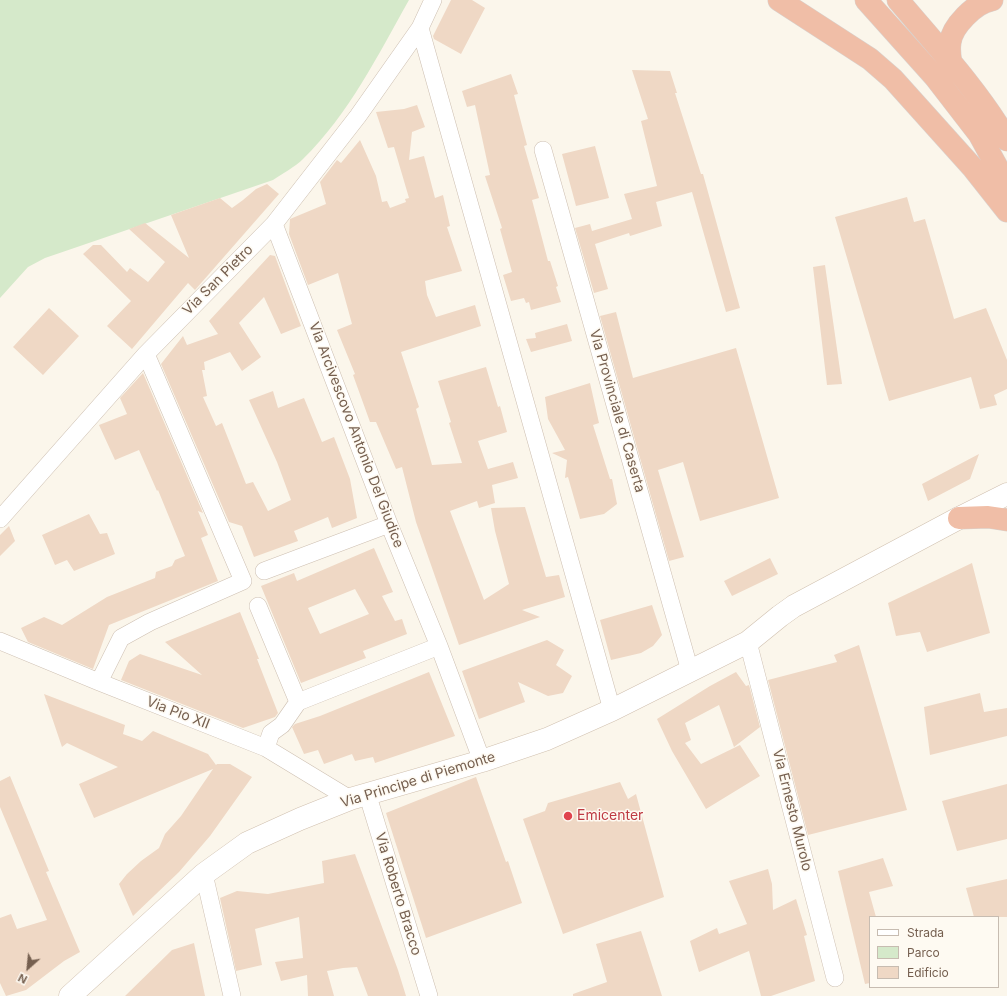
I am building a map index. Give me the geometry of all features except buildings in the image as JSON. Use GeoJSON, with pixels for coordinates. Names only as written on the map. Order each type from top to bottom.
{"type":"FeatureCollection","features":[{"type":"Feature","properties":{"kind":"highway"},"geometry":{"type":"LineString","coordinates":[[779,0],[870,58],[893,79],[973,168],[1007,211]]}},
{"type":"Feature","properties":{"kind":"highway"},"geometry":{"type":"LineString","coordinates":[[866,0],[935,77],[979,134],[1007,185]]}},
{"type":"Feature","properties":{"kind":"highway"},"geometry":{"type":"LineString","coordinates":[[898,0],[951,63],[998,125],[1007,140]]}},
{"type":"Feature","properties":{"kind":"highway"},"geometry":{"type":"LineString","coordinates":[[951,63],[950,43],[956,26],[968,14],[987,1],[992,0]]}},
{"type":"Feature","properties":{"kind":"highway"},"geometry":{"type":"LineString","coordinates":[[959,518],[988,517],[1007,520]]}},
{"type":"Feature","properties":{"kind":"main road","name":"Via Principe di Piemonte"},"geometry":{"type":"LineString","coordinates":[[70,996],[204,874],[247,843],[300,819],[359,796],[482,761],[547,739],[612,710],[748,642],[794,606],[1007,494]]}},
{"type":"Feature","properties":{"kind":"street","name":"Via San Pietro"},"geometry":{"type":"LineString","coordinates":[[0,519],[146,354],[274,224],[358,116],[420,28],[434,0]]}},
{"type":"Feature","properties":{"kind":"street"},"geometry":{"type":"LineString","coordinates":[[420,28],[612,710]]}},
{"type":"Feature","properties":{"kind":"street","name":"Via Provinciale di Caserta"},"geometry":{"type":"LineString","coordinates":[[543,150],[690,671]]}},
{"type":"Feature","properties":{"kind":"street","name":"Via Arcivescovo Antonio Del Giudice"},"geometry":{"type":"LineString","coordinates":[[274,224],[389,524],[439,646],[482,761]]}},
{"type":"Feature","properties":{"kind":"street"},"geometry":{"type":"LineString","coordinates":[[99,682],[121,638],[150,622],[243,581],[146,354]]}},
{"type":"Feature","properties":{"kind":"street"},"geometry":{"type":"LineString","coordinates":[[264,571],[389,524]]}},
{"type":"Feature","properties":{"kind":"street"},"geometry":{"type":"LineString","coordinates":[[258,606],[298,702]]}},
{"type":"Feature","properties":{"kind":"street","name":"Via Pio XII"},"geometry":{"type":"LineString","coordinates":[[0,642],[266,748],[359,796]]}},
{"type":"Feature","properties":{"kind":"street","name":"Via Ernesto Murolo"},"geometry":{"type":"LineString","coordinates":[[748,642],[835,978]]}},
{"type":"Feature","properties":{"kind":"street"},"geometry":{"type":"LineString","coordinates":[[266,748],[271,733],[282,725],[298,702],[439,646]]}},
{"type":"Feature","properties":{"kind":"street","name":"Via Roberto Bracco"},"geometry":{"type":"LineString","coordinates":[[359,796],[429,996]]}},
{"type":"Feature","properties":{"kind":"street"},"geometry":{"type":"LineString","coordinates":[[204,874],[232,996]]}},
{"type":"Feature","properties":{"kind":"green space"},"geometry":{"type":"Polygon","coordinates":[[[0,0],[409,0],[374,63],[349,103],[319,142],[296,165],[273,180],[45,258],[28,267],[0,298],[0,0]]]}},
{"type":"Feature","properties":{"kind":"place","name":"Emicenter"},"geometry":{"type":"Point","coordinates":[568,816]}}]}
